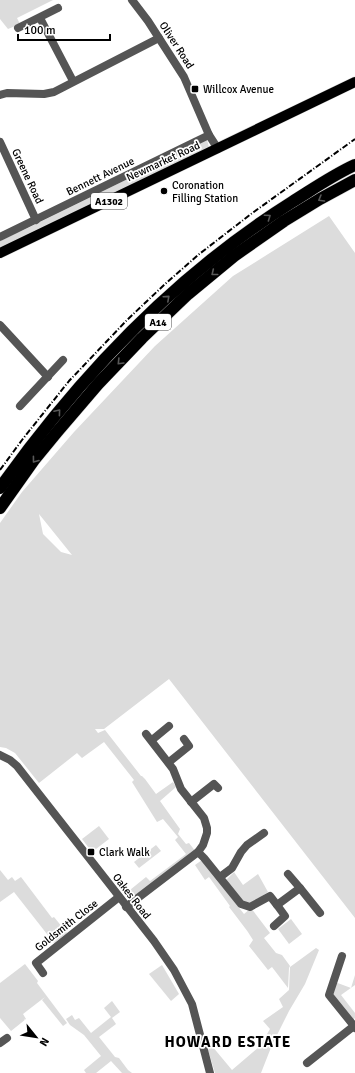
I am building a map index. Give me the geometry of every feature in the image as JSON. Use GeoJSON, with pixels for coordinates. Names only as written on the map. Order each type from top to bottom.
{"type":"FeatureCollection","features":[{"type":"Feature","properties":{"kind":"highway","name":"A14"},"geometry":{"type":"LineString","coordinates":[[0,488],[84,380],[133,329],[188,279],[225,249],[270,216],[355,165]]}},
{"type":"Feature","properties":{"kind":"highway","name":"A14"},"geometry":{"type":"LineString","coordinates":[[0,508],[34,460],[98,384],[142,338],[188,294],[234,256],[284,221],[355,180]]}},
{"type":"Feature","properties":{"kind":"main road","name":"Newmarket Road"},"geometry":{"type":"LineString","coordinates":[[0,253],[355,82]]}},
{"type":"Feature","properties":{"kind":"street","name":"Oliver Road"},"geometry":{"type":"LineString","coordinates":[[132,0],[184,77],[209,135],[218,149]]}},
{"type":"Feature","properties":{"kind":"street"},"geometry":{"type":"LineString","coordinates":[[18,28],[58,8]]}},
{"type":"Feature","properties":{"kind":"street"},"geometry":{"type":"LineString","coordinates":[[40,18],[73,81]]}},
{"type":"Feature","properties":{"kind":"street"},"geometry":{"type":"LineString","coordinates":[[0,95],[7,93],[44,94],[54,92],[159,38]]}},
{"type":"Feature","properties":{"kind":"street","name":"Bennett Avenue"},"geometry":{"type":"LineString","coordinates":[[0,237],[209,135]]}},
{"type":"Feature","properties":{"kind":"street","name":"Greene Road"},"geometry":{"type":"LineString","coordinates":[[0,142],[36,220]]}},
{"type":"Feature","properties":{"kind":"street"},"geometry":{"type":"LineString","coordinates":[[0,326],[48,377]]}},
{"type":"Feature","properties":{"kind":"street"},"geometry":{"type":"LineString","coordinates":[[20,406],[64,360]]}},
{"type":"Feature","properties":{"kind":"street"},"geometry":{"type":"LineString","coordinates":[[152,740],[169,726]]}},
{"type":"Feature","properties":{"kind":"street"},"geometry":{"type":"LineString","coordinates":[[126,906],[198,852],[206,839],[207,828],[204,818],[181,789],[169,762],[146,734]]}},
{"type":"Feature","properties":{"kind":"street"},"geometry":{"type":"LineString","coordinates":[[169,762],[189,746],[184,739]]}},
{"type":"Feature","properties":{"kind":"street","name":"Oakes Road"},"geometry":{"type":"LineString","coordinates":[[0,755],[10,760],[17,766],[154,941],[174,970],[192,1004],[210,1073]]}},
{"type":"Feature","properties":{"kind":"street"},"geometry":{"type":"LineString","coordinates":[[191,802],[214,784],[218,788]]}},
{"type":"Feature","properties":{"kind":"street"},"geometry":{"type":"LineString","coordinates":[[220,877],[232,868],[241,852],[264,833]]}},
{"type":"Feature","properties":{"kind":"street"},"geometry":{"type":"LineString","coordinates":[[198,852],[241,904],[250,907],[270,896],[285,916],[274,926]]}},
{"type":"Feature","properties":{"kind":"street"},"geometry":{"type":"LineString","coordinates":[[288,874],[320,912]]}},
{"type":"Feature","properties":{"kind":"street"},"geometry":{"type":"LineString","coordinates":[[277,905],[300,888]]}},
{"type":"Feature","properties":{"kind":"street","name":"Goldsmith Close"},"geometry":{"type":"LineString","coordinates":[[43,972],[36,963],[119,897]]}},
{"type":"Feature","properties":{"kind":"street"},"geometry":{"type":"LineString","coordinates":[[307,1063],[354,1027],[329,995],[342,956]]}},
{"type":"Feature","properties":{"kind":"street"},"geometry":{"type":"LineString","coordinates":[[0,1043],[7,1038]]}},
{"type":"Feature","properties":{"kind":"shaded area"},"geometry":{"type":"Polygon","coordinates":[[[0,0],[53,0],[17,18],[20,24],[8,29],[0,19],[0,0]]]}},
{"type":"Feature","properties":{"kind":"shaded area"},"geometry":{"type":"Polygon","coordinates":[[[207,140],[209,147],[0,248],[0,241],[207,140]]]}},
{"type":"Feature","properties":{"kind":"shaded area"},"geometry":{"type":"Polygon","coordinates":[[[329,216],[355,253],[355,918],[169,679],[104,729],[95,729],[98,733],[105,730],[156,794],[173,782],[176,787],[160,801],[180,829],[178,834],[186,844],[189,843],[196,852],[131,899],[125,894],[146,877],[150,881],[186,854],[175,840],[178,837],[163,819],[157,822],[132,782],[134,780],[104,742],[82,758],[77,753],[39,783],[15,753],[6,748],[0,747],[0,523],[22,492],[74,432],[155,346],[233,276],[329,216]],[[39,514],[43,534],[61,552],[72,555],[39,514]]]}},
{"type":"Feature","properties":{"kind":"shaded area"},"geometry":{"type":"Polygon","coordinates":[[[99,826],[109,839],[92,852],[82,839],[99,826]]]}},
{"type":"Feature","properties":{"kind":"shaded area"},"geometry":{"type":"Polygon","coordinates":[[[156,845],[161,851],[139,868],[134,862],[156,845]]]}},
{"type":"Feature","properties":{"kind":"shaded area"},"geometry":{"type":"Polygon","coordinates":[[[202,860],[244,914],[251,908],[270,933],[264,938],[276,953],[282,955],[290,966],[288,988],[272,967],[268,970],[249,946],[253,940],[209,877],[205,880],[195,865],[202,860]]]}},
{"type":"Feature","properties":{"kind":"shaded area"},"geometry":{"type":"Polygon","coordinates":[[[0,870],[8,880],[12,877],[15,881],[21,877],[52,918],[54,917],[67,933],[54,943],[14,892],[0,902],[0,870]]]}},
{"type":"Feature","properties":{"kind":"shaded area"},"geometry":{"type":"Polygon","coordinates":[[[234,872],[243,885],[258,874],[268,892],[250,904],[242,901],[225,881],[234,872]]]}},
{"type":"Feature","properties":{"kind":"shaded area"},"geometry":{"type":"Polygon","coordinates":[[[291,919],[302,934],[289,944],[278,929],[291,919]]]}},
{"type":"Feature","properties":{"kind":"shaded area"},"geometry":{"type":"Polygon","coordinates":[[[316,948],[319,950],[305,984],[289,1011],[272,1045],[261,1073],[215,1073],[208,1050],[212,1046],[232,1070],[260,1046],[270,1029],[263,1021],[283,1007],[279,999],[289,990],[290,967],[316,948]]]}},
{"type":"Feature","properties":{"kind":"shaded area"},"geometry":{"type":"Polygon","coordinates":[[[25,964],[38,981],[37,983],[67,1023],[63,1026],[42,1000],[45,997],[23,1014],[26,1019],[11,1031],[0,1018],[0,983],[25,964]]]}},
{"type":"Feature","properties":{"kind":"shaded area"},"geometry":{"type":"Polygon","coordinates":[[[162,965],[179,994],[171,1001],[149,974],[162,965]]]}},
{"type":"Feature","properties":{"kind":"shaded area"},"geometry":{"type":"Polygon","coordinates":[[[355,975],[355,985],[351,988],[355,975]]]}},
{"type":"Feature","properties":{"kind":"shaded area"},"geometry":{"type":"Polygon","coordinates":[[[335,982],[351,988],[341,995],[355,1013],[355,1018],[352,1021],[332,996],[335,982]]]}},
{"type":"Feature","properties":{"kind":"shaded area"},"geometry":{"type":"Polygon","coordinates":[[[112,1001],[120,1012],[112,1018],[116,1024],[99,1037],[115,1057],[119,1058],[132,1073],[122,1073],[111,1061],[96,1073],[86,1073],[84,1070],[101,1056],[84,1035],[70,1025],[66,1019],[72,1015],[75,1020],[79,1018],[91,1033],[111,1017],[104,1008],[112,1001]]]}},
{"type":"Feature","properties":{"kind":"railway"},"geometry":{"type":"LineString","coordinates":[[0,470],[69,381],[127,320],[164,285],[198,255],[251,214],[355,139]]}},
{"type":"Feature","properties":{"kind":"place","name":"Willcox Avenue"},"geometry":{"type":"Point","coordinates":[195,89]}},
{"type":"Feature","properties":{"kind":"place","name":"Coronation Filling Station"},"geometry":{"type":"Point","coordinates":[164,191]}},
{"type":"Feature","properties":{"kind":"place","name":"Clark Walk"},"geometry":{"type":"Point","coordinates":[91,852]}},
{"type":"Feature","properties":{"kind":"district","name":"HOWARD ESTATE"},"geometry":{"type":"Point","coordinates":[228,1042]}}]}
